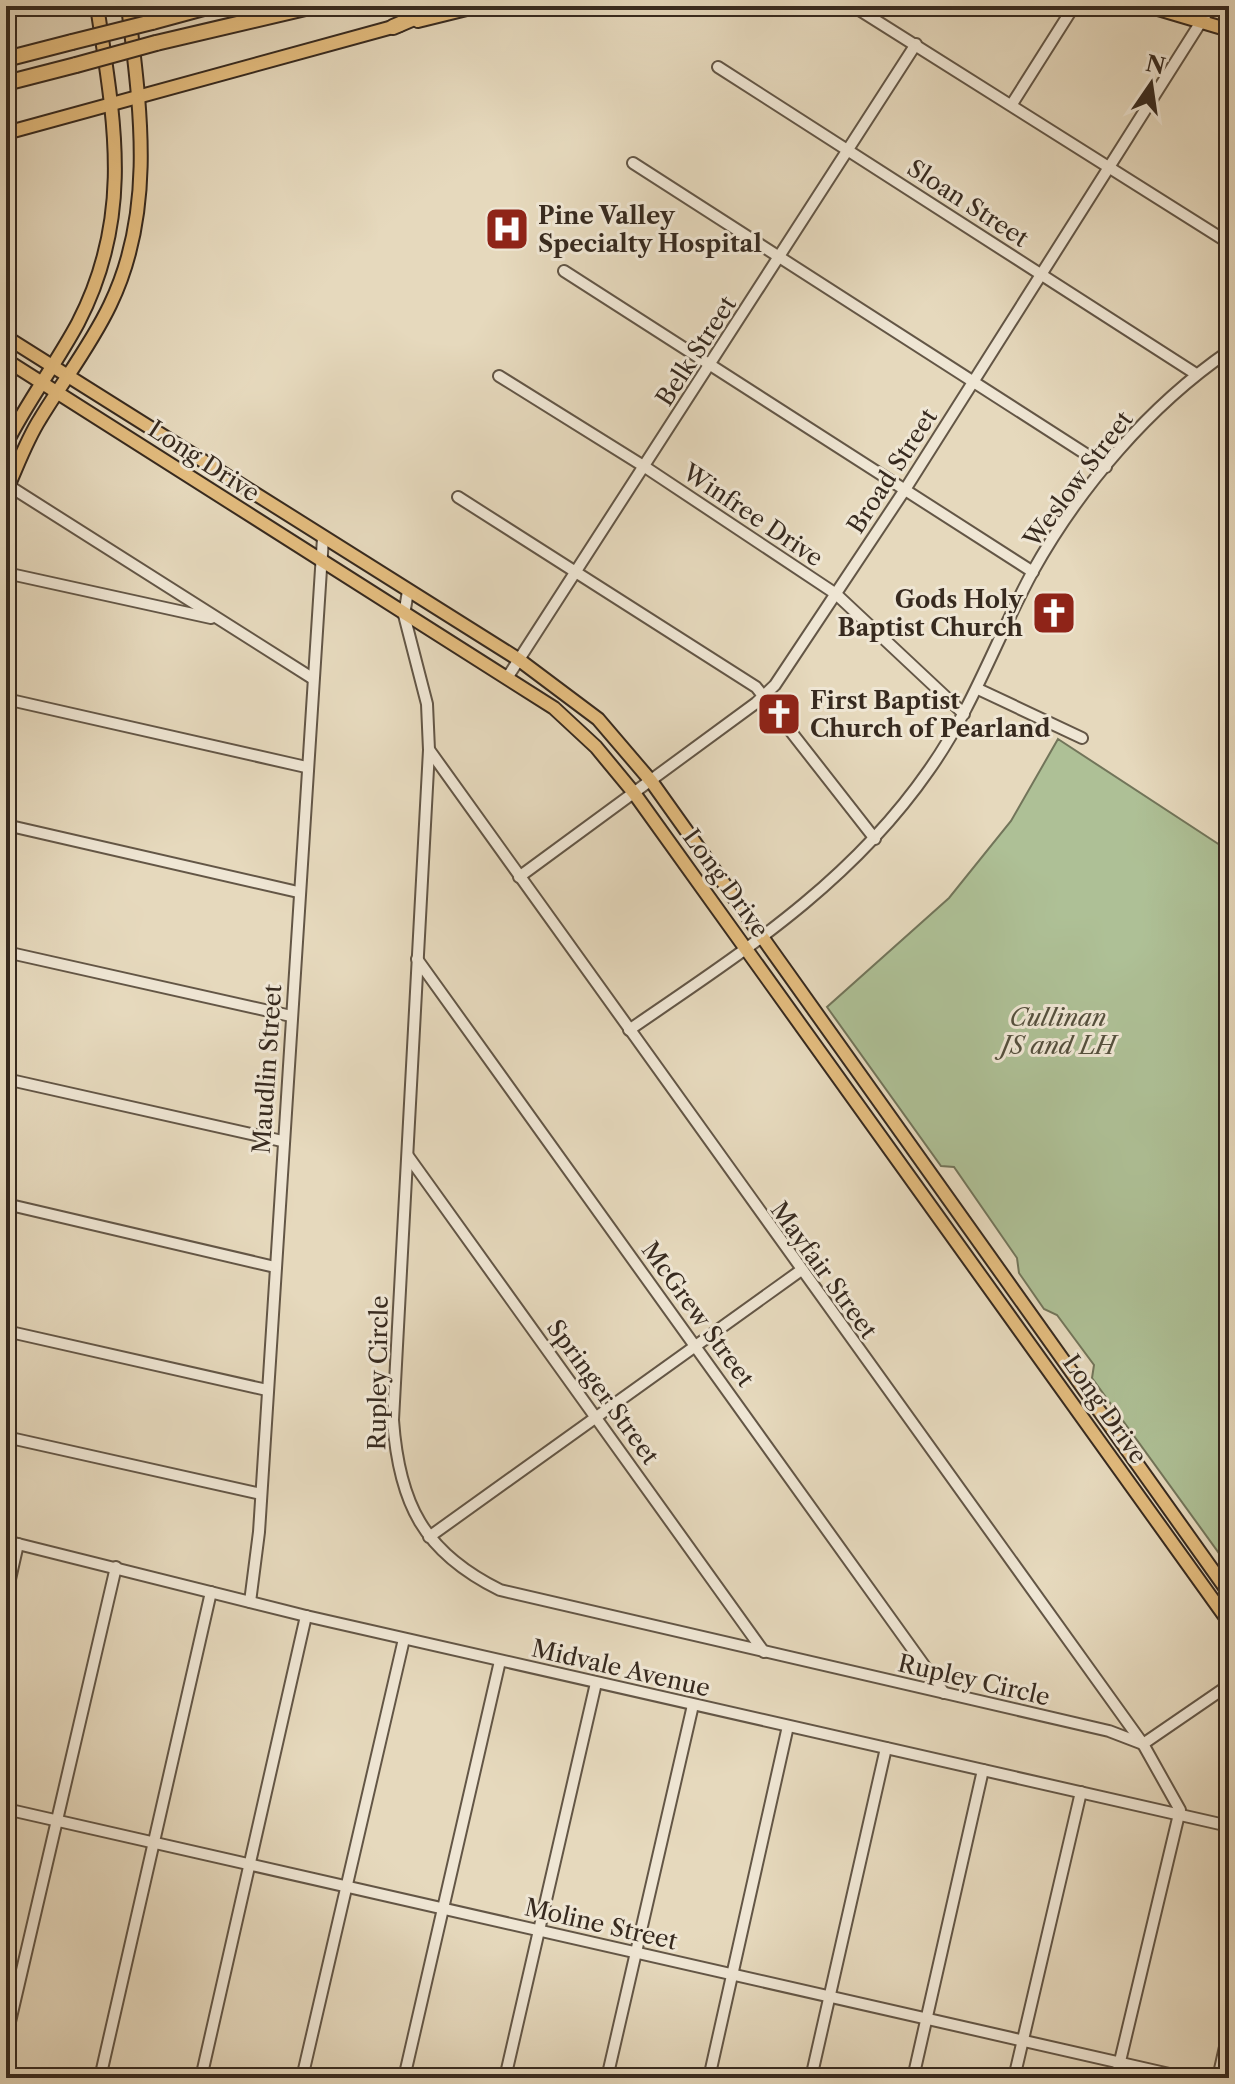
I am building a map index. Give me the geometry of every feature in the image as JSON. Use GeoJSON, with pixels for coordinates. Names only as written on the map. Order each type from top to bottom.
{"type":"FeatureCollection","features":[{"type":"Feature","properties":{"kind":"highway"},"geometry":{"type":"LineString","coordinates":[[6,59],[211,6]]}},
{"type":"Feature","properties":{"kind":"highway"},"geometry":{"type":"LineString","coordinates":[[6,83],[156,43],[314,6]]}},
{"type":"Feature","properties":{"kind":"highway"},"geometry":{"type":"LineString","coordinates":[[393,27],[442,6]]}},
{"type":"Feature","properties":{"kind":"main road"},"geometry":{"type":"LineString","coordinates":[[6,11],[26,6]]}},
{"type":"Feature","properties":{"kind":"main road"},"geometry":{"type":"LineString","coordinates":[[6,444],[90,297],[109,233],[117,184],[112,105],[97,6]]}},
{"type":"Feature","properties":{"kind":"main road"},"geometry":{"type":"LineString","coordinates":[[7,487],[38,422],[109,308],[132,245],[142,190],[139,98],[128,6]]}},
{"type":"Feature","properties":{"kind":"main road"},"geometry":{"type":"LineString","coordinates":[[6,133],[479,6]]}},
{"type":"Feature","properties":{"kind":"main road"},"geometry":{"type":"LineString","coordinates":[[1148,6],[1229,30]]}},
{"type":"Feature","properties":{"kind":"main road"},"geometry":{"type":"LineString","coordinates":[[109,233],[132,245]]}},
{"type":"Feature","properties":{"kind":"main road","name":"Long Drive"},"geometry":{"type":"LineString","coordinates":[[6,337],[518,659],[598,719],[651,781],[1088,1390],[1229,1593]]}},
{"type":"Feature","properties":{"kind":"main road","name":"Long Drive"},"geometry":{"type":"LineString","coordinates":[[6,360],[554,708],[596,747],[634,793],[1229,1622]]}},
{"type":"Feature","properties":{"kind":"main road"},"geometry":{"type":"LineString","coordinates":[[142,446],[154,430]]}},
{"type":"Feature","properties":{"kind":"main road"},"geometry":{"type":"LineString","coordinates":[[229,502],[241,485]]}},
{"type":"Feature","properties":{"kind":"main road"},"geometry":{"type":"LineString","coordinates":[[685,865],[703,854]]}},
{"type":"Feature","properties":{"kind":"main road"},"geometry":{"type":"LineString","coordinates":[[803,1028],[819,1016]]}},
{"type":"Feature","properties":{"kind":"main road"},"geometry":{"type":"LineString","coordinates":[[868,1117],[883,1106]]}},
{"type":"Feature","properties":{"kind":"main road"},"geometry":{"type":"LineString","coordinates":[[940,1216],[955,1206]]}},
{"type":"Feature","properties":{"kind":"main road"},"geometry":{"type":"LineString","coordinates":[[1003,1305],[1019,1295]]}},
{"type":"Feature","properties":{"kind":"main road"},"geometry":{"type":"LineString","coordinates":[[1073,1403],[1088,1390]]}},
{"type":"Feature","properties":{"kind":"main road"},"geometry":{"type":"LineString","coordinates":[[1134,1488],[1149,1478]]}},
{"type":"Feature","properties":{"kind":"main road"},"geometry":{"type":"LineString","coordinates":[[1193,1572],[1210,1566]]}},
{"type":"Feature","properties":{"kind":"street"},"geometry":{"type":"LineString","coordinates":[[853,6],[1229,243]]}},
{"type":"Feature","properties":{"kind":"street"},"geometry":{"type":"LineString","coordinates":[[1012,104],[1074,6]]}},
{"type":"Feature","properties":{"kind":"street","name":"Broad Street"},"geometry":{"type":"LineString","coordinates":[[519,877],[765,695],[906,488],[1211,6]]}},
{"type":"Feature","properties":{"kind":"street","name":"Belk Street"},"geometry":{"type":"LineString","coordinates":[[507,678],[916,44]]}},
{"type":"Feature","properties":{"kind":"street","name":"Sloan Street"},"geometry":{"type":"LineString","coordinates":[[718,67],[1196,374]]}},
{"type":"Feature","properties":{"kind":"street"},"geometry":{"type":"LineString","coordinates":[[633,163],[1106,467]]}},
{"type":"Feature","properties":{"kind":"street"},"geometry":{"type":"LineString","coordinates":[[564,271],[712,363],[1033,572]]}},
{"type":"Feature","properties":{"kind":"street","name":"Weslow Street"},"geometry":{"type":"LineString","coordinates":[[629,1030],[746,949],[832,883],[875,839],[929,770],[964,714],[1033,572],[1106,467],[1150,417],[1196,374],[1229,351]]}},
{"type":"Feature","properties":{"kind":"street","name":"Winfree Drive"},"geometry":{"type":"LineString","coordinates":[[499,376],[645,467],[836,594],[964,714]]}},
{"type":"Feature","properties":{"kind":"street"},"geometry":{"type":"LineString","coordinates":[[7,487],[312,678]]}},
{"type":"Feature","properties":{"kind":"street"},"geometry":{"type":"LineString","coordinates":[[458,497],[576,570],[765,695],[875,839]]}},
{"type":"Feature","properties":{"kind":"street","name":"Maudlin Street"},"geometry":{"type":"LineString","coordinates":[[250,1602],[261,1494],[323,538]]}},
{"type":"Feature","properties":{"kind":"street"},"geometry":{"type":"LineString","coordinates":[[6,573],[219,620]]}},
{"type":"Feature","properties":{"kind":"street","name":"Rupley Circle"},"geometry":{"type":"LineString","coordinates":[[408,591],[404,615],[427,704],[429,750],[393,1420],[400,1479],[408,1504],[429,1537],[464,1573],[500,1590],[1109,1731],[1143,1744]]}},
{"type":"Feature","properties":{"kind":"street"},"geometry":{"type":"LineString","coordinates":[[978,689],[1082,738]]}},
{"type":"Feature","properties":{"kind":"street"},"geometry":{"type":"LineString","coordinates":[[6,699],[306,767]]}},
{"type":"Feature","properties":{"kind":"street","name":"Mayfair Street"},"geometry":{"type":"LineString","coordinates":[[429,750],[800,1271],[1143,1744],[1180,1810],[1180,1816]]}},
{"type":"Feature","properties":{"kind":"street"},"geometry":{"type":"LineString","coordinates":[[6,825],[298,892]]}},
{"type":"Feature","properties":{"kind":"street"},"geometry":{"type":"LineString","coordinates":[[6,952],[291,1016]]}},
{"type":"Feature","properties":{"kind":"street","name":"McGrew Street"},"geometry":{"type":"LineString","coordinates":[[417,959],[944,1693]]}},
{"type":"Feature","properties":{"kind":"street"},"geometry":{"type":"LineString","coordinates":[[6,1079],[282,1141]]}},
{"type":"Feature","properties":{"kind":"street","name":"Springer Street"},"geometry":{"type":"LineString","coordinates":[[408,1156],[764,1652]]}},
{"type":"Feature","properties":{"kind":"street"},"geometry":{"type":"LineString","coordinates":[[6,1204],[275,1267]]}},
{"type":"Feature","properties":{"kind":"street"},"geometry":{"type":"LineString","coordinates":[[429,1537],[800,1271]]}},
{"type":"Feature","properties":{"kind":"street"},"geometry":{"type":"LineString","coordinates":[[6,1331],[267,1390]]}},
{"type":"Feature","properties":{"kind":"street"},"geometry":{"type":"LineString","coordinates":[[6,1437],[261,1494]]}},
{"type":"Feature","properties":{"kind":"street","name":"Midvale Avenue"},"geometry":{"type":"LineString","coordinates":[[6,1541],[404,1639],[1229,1826]]}},
{"type":"Feature","properties":{"kind":"street"},"geometry":{"type":"LineString","coordinates":[[6,1597],[18,1544]]}},
{"type":"Feature","properties":{"kind":"street"},"geometry":{"type":"LineString","coordinates":[[6,2039],[116,1567]]}},
{"type":"Feature","properties":{"kind":"street"},"geometry":{"type":"LineString","coordinates":[[100,2078],[211,1592]]}},
{"type":"Feature","properties":{"kind":"street"},"geometry":{"type":"LineString","coordinates":[[201,2078],[306,1616]]}},
{"type":"Feature","properties":{"kind":"street"},"geometry":{"type":"LineString","coordinates":[[302,2078],[404,1639]]}},
{"type":"Feature","properties":{"kind":"street"},"geometry":{"type":"LineString","coordinates":[[404,2078],[500,1661]]}},
{"type":"Feature","properties":{"kind":"street"},"geometry":{"type":"LineString","coordinates":[[505,2078],[596,1683]]}},
{"type":"Feature","properties":{"kind":"street"},"geometry":{"type":"LineString","coordinates":[[1143,1744],[1229,1685]]}},
{"type":"Feature","properties":{"kind":"street"},"geometry":{"type":"LineString","coordinates":[[607,2078],[693,1705]]}},
{"type":"Feature","properties":{"kind":"street"},"geometry":{"type":"LineString","coordinates":[[709,2078],[788,1726]]}},
{"type":"Feature","properties":{"kind":"street"},"geometry":{"type":"LineString","coordinates":[[811,2078],[886,1748]]}},
{"type":"Feature","properties":{"kind":"street"},"geometry":{"type":"LineString","coordinates":[[913,2078],[983,1770]]}},
{"type":"Feature","properties":{"kind":"street"},"geometry":{"type":"LineString","coordinates":[[1014,2078],[1081,1792]]}},
{"type":"Feature","properties":{"kind":"street","name":"Moline Street"},"geometry":{"type":"LineString","coordinates":[[6,1809],[1187,2078]]}},
{"type":"Feature","properties":{"kind":"street"},"geometry":{"type":"LineString","coordinates":[[1116,2078],[1180,1816]]}},
{"type":"Feature","properties":{"kind":"street"},"geometry":{"type":"LineString","coordinates":[[1218,2078],[1229,2029]]}},
{"type":"Feature","properties":{"kind":"street"},"geometry":{"type":"LineString","coordinates":[[6,2073],[26,2078]]}},
{"type":"Feature","properties":{"kind":"green space","name":"Cullinan JS and LH"},"geometry":{"type":"Polygon","coordinates":[[[1058,739],[1229,851],[1229,1550],[1221,1556],[1092,1378],[1094,1365],[1057,1315],[1044,1309],[1019,1273],[1017,1258],[954,1167],[941,1166],[827,1007],[949,898],[1011,821],[1058,739]]]}},
{"type":"Feature","properties":{"kind":"place","name":"Pine Valley Specialty Hospital"},"geometry":{"type":"Point","coordinates":[507,229]}},
{"type":"Feature","properties":{"kind":"place","name":"Gods Holy Baptist Church"},"geometry":{"type":"Point","coordinates":[1054,613]}},
{"type":"Feature","properties":{"kind":"place","name":"First Baptist Church of Pearland"},"geometry":{"type":"Point","coordinates":[779,714]}}]}
